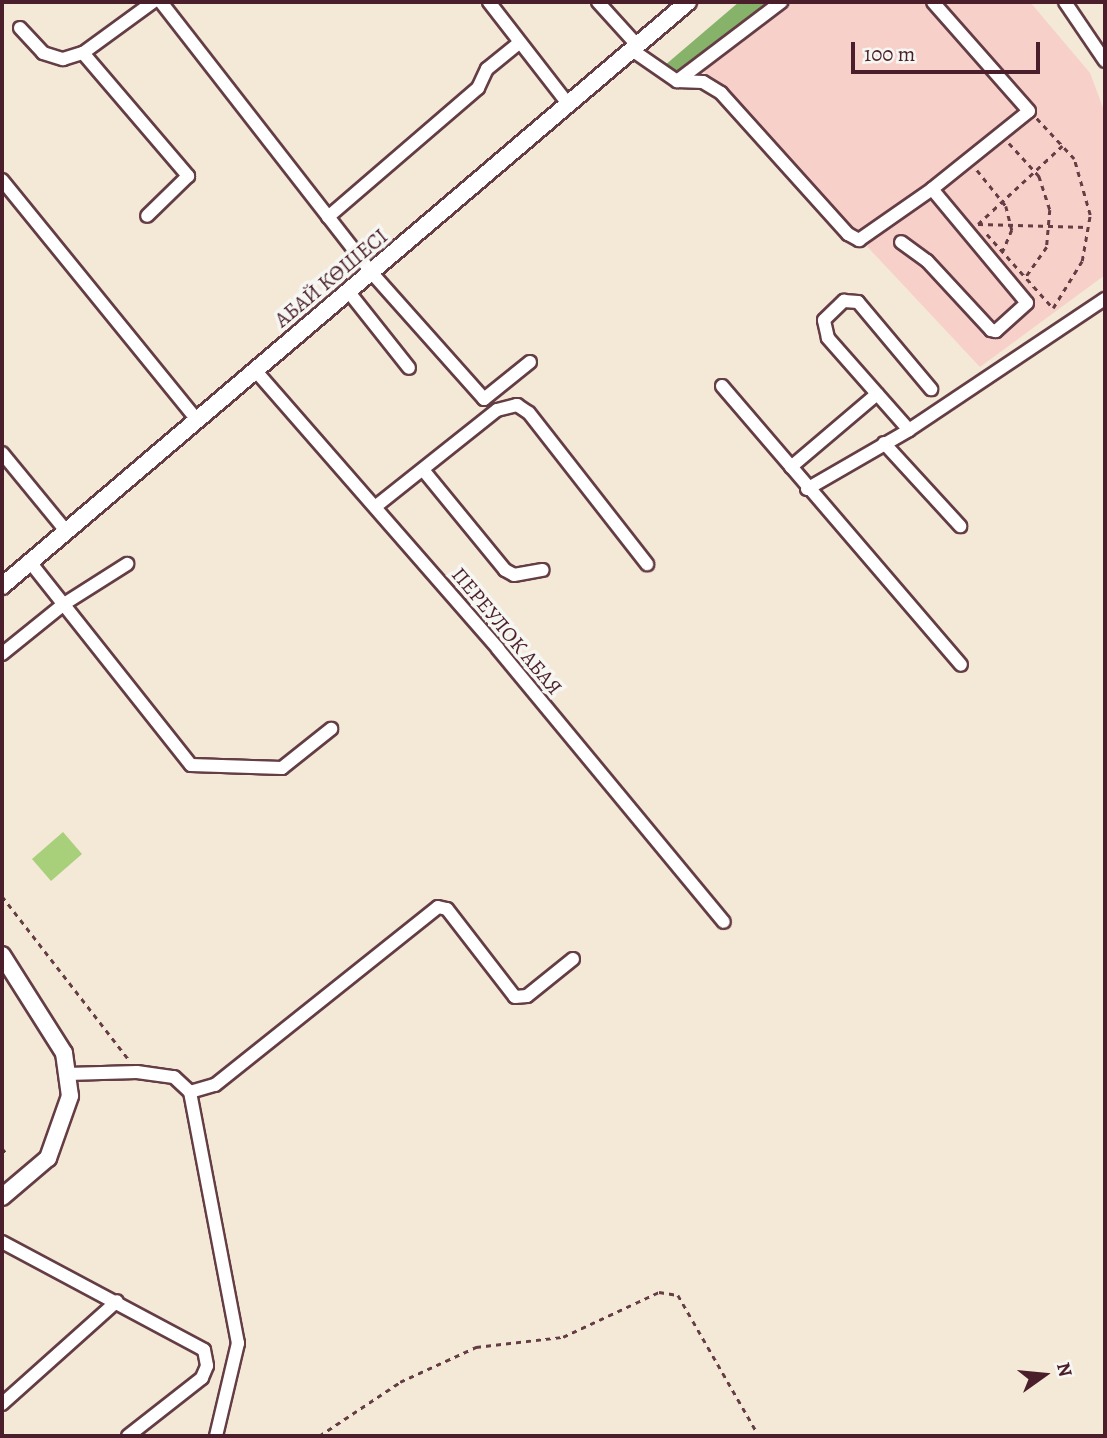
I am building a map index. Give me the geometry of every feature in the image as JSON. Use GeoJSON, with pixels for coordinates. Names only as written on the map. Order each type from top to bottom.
{"type":"FeatureCollection","features":[{"type":"Feature","properties":{"kind":"main road","name":"АБАЙ КӨШЕСІ"},"geometry":{"type":"LineString","coordinates":[[2,586],[684,3]]}},
{"type":"Feature","properties":{"kind":"main road"},"geometry":{"type":"LineString","coordinates":[[2,956],[64,1053],[70,1096],[48,1158],[2,1197]]}},
{"type":"Feature","properties":{"kind":"street"},"geometry":{"type":"LineString","coordinates":[[20,28],[52,59],[83,53],[153,2]]}},
{"type":"Feature","properties":{"kind":"street"},"geometry":{"type":"LineString","coordinates":[[161,2],[370,272],[484,399],[530,362]]}},
{"type":"Feature","properties":{"kind":"street"},"geometry":{"type":"LineString","coordinates":[[489,2],[568,104]]}},
{"type":"Feature","properties":{"kind":"street"},"geometry":{"type":"LineString","coordinates":[[598,2],[635,47],[677,81],[703,82],[721,93],[848,234],[859,240],[932,189],[1029,110],[933,2]]}},
{"type":"Feature","properties":{"kind":"street"},"geometry":{"type":"LineString","coordinates":[[677,81],[781,2]]}},
{"type":"Feature","properties":{"kind":"street"},"geometry":{"type":"LineString","coordinates":[[1065,2],[1105,61]]}},
{"type":"Feature","properties":{"kind":"street"},"geometry":{"type":"LineString","coordinates":[[328,217],[478,88],[487,69],[519,43]]}},
{"type":"Feature","properties":{"kind":"street"},"geometry":{"type":"LineString","coordinates":[[83,53],[188,176],[147,216]]}},
{"type":"Feature","properties":{"kind":"street"},"geometry":{"type":"LineString","coordinates":[[2,180],[197,420]]}},
{"type":"Feature","properties":{"kind":"street"},"geometry":{"type":"LineString","coordinates":[[901,242],[927,261],[991,330],[996,331],[1027,303],[932,189]]}},
{"type":"Feature","properties":{"kind":"street"},"geometry":{"type":"LineString","coordinates":[[348,291],[409,368]]}},
{"type":"Feature","properties":{"kind":"street"},"geometry":{"type":"LineString","coordinates":[[807,489],[909,429],[1105,299]]}},
{"type":"Feature","properties":{"kind":"street"},"geometry":{"type":"LineString","coordinates":[[909,429],[824,331],[824,320],[844,301],[858,302],[931,389]]}},
{"type":"Feature","properties":{"kind":"street","name":"ПЕРЕУЛОК АБАЯ"},"geometry":{"type":"LineString","coordinates":[[255,370],[375,506],[724,922]]}},
{"type":"Feature","properties":{"kind":"street"},"geometry":{"type":"LineString","coordinates":[[722,386],[807,489],[961,666]]}},
{"type":"Feature","properties":{"kind":"street"},"geometry":{"type":"LineString","coordinates":[[791,467],[877,394]]}},
{"type":"Feature","properties":{"kind":"street"},"geometry":{"type":"LineString","coordinates":[[375,506],[424,471],[497,410],[517,405],[528,413],[646,564]]}},
{"type":"Feature","properties":{"kind":"street"},"geometry":{"type":"LineString","coordinates":[[884,443],[960,526]]}},
{"type":"Feature","properties":{"kind":"street"},"geometry":{"type":"LineString","coordinates":[[2,453],[66,531]]}},
{"type":"Feature","properties":{"kind":"street"},"geometry":{"type":"LineString","coordinates":[[424,471],[505,570],[514,575],[543,570]]}},
{"type":"Feature","properties":{"kind":"street"},"geometry":{"type":"LineString","coordinates":[[30,562],[191,765],[282,768],[331,729]]}},
{"type":"Feature","properties":{"kind":"street"},"geometry":{"type":"LineString","coordinates":[[2,654],[64,604],[127,564]]}},
{"type":"Feature","properties":{"kind":"street"},"geometry":{"type":"LineString","coordinates":[[190,1092],[215,1085],[438,906],[447,909],[515,997],[527,996],[573,959]]}},
{"type":"Feature","properties":{"kind":"street"},"geometry":{"type":"LineString","coordinates":[[67,1074],[137,1072],[174,1077],[190,1092],[239,1343],[216,1436]]}},
{"type":"Feature","properties":{"kind":"street"},"geometry":{"type":"LineString","coordinates":[[2,1242],[117,1301],[204,1350],[207,1366],[202,1378],[128,1436]]}},
{"type":"Feature","properties":{"kind":"street"},"geometry":{"type":"LineString","coordinates":[[2,1404],[117,1301]]}},
{"type":"Feature","properties":{"kind":"path"},"geometry":{"type":"LineString","coordinates":[[971,215],[1053,308],[1082,261],[1090,215],[1074,159],[1029,110]]}},
{"type":"Feature","properties":{"kind":"path"},"geometry":{"type":"LineString","coordinates":[[1000,133],[1035,171],[1050,210],[1047,247],[1026,277]]}},
{"type":"Feature","properties":{"kind":"path"},"geometry":{"type":"LineString","coordinates":[[978,224],[1062,146]]}},
{"type":"Feature","properties":{"kind":"path"},"geometry":{"type":"LineString","coordinates":[[967,159],[1003,201],[1011,225],[1003,251]]}},
{"type":"Feature","properties":{"kind":"path"},"geometry":{"type":"LineString","coordinates":[[978,224],[1088,227]]}},
{"type":"Feature","properties":{"kind":"path"},"geometry":{"type":"LineString","coordinates":[[2,896],[137,1072]]}},
{"type":"Feature","properties":{"kind":"path"},"geometry":{"type":"LineString","coordinates":[[2,1148],[6,1153]]}},
{"type":"Feature","properties":{"kind":"path"},"geometry":{"type":"LineString","coordinates":[[319,1436],[400,1382],[477,1347],[562,1337],[659,1292],[678,1294],[759,1436]]}},
{"type":"Feature","properties":{"kind":"shaded area"},"geometry":{"type":"Polygon","coordinates":[[[748,2],[1030,2],[1090,73],[1105,113],[1105,275],[980,367],[687,54],[748,2]]]}},
{"type":"Feature","properties":{"kind":"green space"},"geometry":{"type":"Polygon","coordinates":[[[739,2],[781,2],[677,81],[664,66],[739,2]]]}},
{"type":"Feature","properties":{"kind":"green space"},"geometry":{"type":"Polygon","coordinates":[[[63,832],[82,854],[51,881],[32,859],[63,832]]]}}]}
